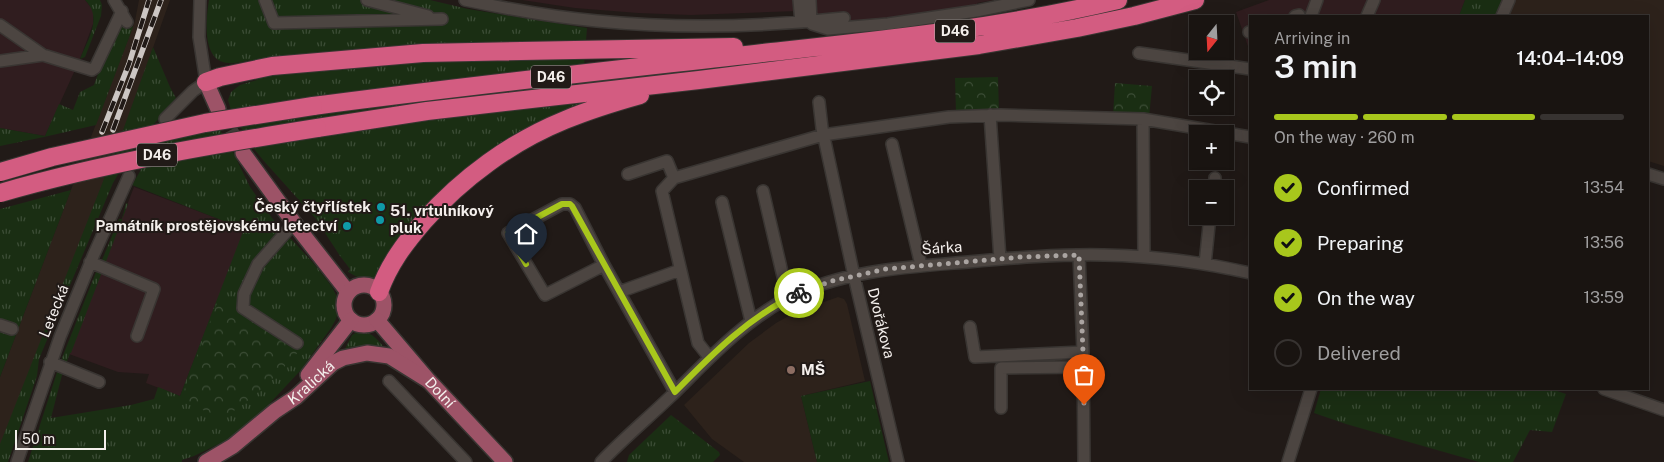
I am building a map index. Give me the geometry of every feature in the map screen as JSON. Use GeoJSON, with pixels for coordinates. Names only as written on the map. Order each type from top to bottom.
{"type":"FeatureCollection","features":[{"type":"Feature","properties":{"kind":"highway","name":"D46"},"geometry":{"type":"LineString","coordinates":[[0,172],[52,157],[205,123],[313,106],[424,91],[888,40],[984,27],[1070,12],[1118,0]]}},
{"type":"Feature","properties":{"kind":"highway","name":"D46"},"geometry":{"type":"LineString","coordinates":[[0,193],[56,177],[126,161],[216,144],[427,111],[988,44],[1134,16],[1195,0]]}},
{"type":"Feature","properties":{"kind":"highway"},"geometry":{"type":"LineString","coordinates":[[206,82],[228,75],[272,66],[423,52],[720,46],[790,50]]}},
{"type":"Feature","properties":{"kind":"highway"},"geometry":{"type":"LineString","coordinates":[[379,292],[390,265],[415,231],[436,208],[480,168],[513,146],[563,121],[640,95],[699,80]]}},
{"type":"Feature","properties":{"kind":"main road"},"geometry":{"type":"LineString","coordinates":[[206,82],[218,109]]}},
{"type":"Feature","properties":{"kind":"main road"},"geometry":{"type":"LineString","coordinates":[[243,153],[348,292]]}},
{"type":"Feature","properties":{"kind":"main road"},"geometry":{"type":"LineString","coordinates":[[366,285],[379,292],[384,306],[381,316],[377,320],[369,325],[364,325],[351,320],[345,312],[344,306],[348,292],[356,286],[366,285]]}},
{"type":"Feature","properties":{"kind":"main road"},"geometry":{"type":"LineString","coordinates":[[275,411],[309,375],[351,320]]}},
{"type":"Feature","properties":{"kind":"main road","name":"Dolní"},"geometry":{"type":"LineString","coordinates":[[377,320],[429,381],[505,462]]}},
{"type":"Feature","properties":{"kind":"main road","name":"Kralická"},"geometry":{"type":"LineString","coordinates":[[206,462],[233,446],[342,358],[356,354],[374,353],[389,356],[429,381]]}},
{"type":"Feature","properties":{"kind":"street"},"geometry":{"type":"LineString","coordinates":[[114,0],[128,22]]}},
{"type":"Feature","properties":{"kind":"street"},"geometry":{"type":"LineString","coordinates":[[165,118],[193,90],[206,82],[199,31],[200,0]]}},
{"type":"Feature","properties":{"kind":"street"},"geometry":{"type":"LineString","coordinates":[[265,0],[274,23],[442,19],[367,0]]}},
{"type":"Feature","properties":{"kind":"street"},"geometry":{"type":"LineString","coordinates":[[465,0],[516,10],[596,21],[675,26],[805,22],[844,18]]}},
{"type":"Feature","properties":{"kind":"street"},"geometry":{"type":"LineString","coordinates":[[799,0],[805,22]]}},
{"type":"Feature","properties":{"kind":"street"},"geometry":{"type":"LineString","coordinates":[[804,0],[805,22]]}},
{"type":"Feature","properties":{"kind":"street"},"geometry":{"type":"LineString","coordinates":[[805,22],[810,0]]}},
{"type":"Feature","properties":{"kind":"street"},"geometry":{"type":"LineString","coordinates":[[805,22],[828,29],[888,24],[976,12],[997,4],[1029,0]]}},
{"type":"Feature","properties":{"kind":"street"},"geometry":{"type":"LineString","coordinates":[[1303,15],[1317,0]]}},
{"type":"Feature","properties":{"kind":"street"},"geometry":{"type":"LineString","coordinates":[[1367,15],[1374,0]]}},
{"type":"Feature","properties":{"kind":"street"},"geometry":{"type":"LineString","coordinates":[[1502,15],[1509,0]]}},
{"type":"Feature","properties":{"kind":"street"},"geometry":{"type":"LineString","coordinates":[[0,24],[43,55],[93,70],[122,11]]}},
{"type":"Feature","properties":{"kind":"street"},"geometry":{"type":"LineString","coordinates":[[1139,53],[1249,70]]}},
{"type":"Feature","properties":{"kind":"street"},"geometry":{"type":"LineString","coordinates":[[0,61],[43,55]]}},
{"type":"Feature","properties":{"kind":"street","name":"Dvořákova"},"geometry":{"type":"LineString","coordinates":[[819,102],[823,136],[898,462]]}},
{"type":"Feature","properties":{"kind":"street"},"geometry":{"type":"LineString","coordinates":[[990,115],[1000,259]]}},
{"type":"Feature","properties":{"kind":"street"},"geometry":{"type":"LineString","coordinates":[[709,357],[698,343],[662,191],[674,178],[823,136],[949,117],[990,115],[1143,119],[1249,137]]}},
{"type":"Feature","properties":{"kind":"street"},"geometry":{"type":"LineString","coordinates":[[1143,119],[1144,257]]}},
{"type":"Feature","properties":{"kind":"street"},"geometry":{"type":"LineString","coordinates":[[892,144],[921,265]]}},
{"type":"Feature","properties":{"kind":"street"},"geometry":{"type":"LineString","coordinates":[[628,174],[667,161],[674,178]]}},
{"type":"Feature","properties":{"kind":"street"},"geometry":{"type":"LineString","coordinates":[[1649,174],[1664,178]]}},
{"type":"Feature","properties":{"kind":"street","name":"Letecká"},"geometry":{"type":"LineString","coordinates":[[17,462],[50,362],[90,262],[129,176]]}},
{"type":"Feature","properties":{"kind":"street"},"geometry":{"type":"LineString","coordinates":[[763,191],[788,298]]}},
{"type":"Feature","properties":{"kind":"street"},"geometry":{"type":"LineString","coordinates":[[722,202],[751,321]]}},
{"type":"Feature","properties":{"kind":"street"},"geometry":{"type":"LineString","coordinates":[[604,265],[545,295],[508,233],[562,204],[570,204],[574,208],[675,392]]}},
{"type":"Feature","properties":{"kind":"street"},"geometry":{"type":"LineString","coordinates":[[294,223],[258,264],[244,294],[243,308],[297,343]]}},
{"type":"Feature","properties":{"kind":"street"},"geometry":{"type":"LineString","coordinates":[[1205,264],[1209,225]]}},
{"type":"Feature","properties":{"kind":"street"},"geometry":{"type":"LineString","coordinates":[[1079,255],[1084,367],[1084,462]]}},
{"type":"Feature","properties":{"kind":"street","name":"Šárka"},"geometry":{"type":"LineString","coordinates":[[608,460],[709,357],[751,321],[788,298],[811,288],[886,269],[1000,259],[1079,255],[1144,257],[1205,264],[1249,273]]}},
{"type":"Feature","properties":{"kind":"street"},"geometry":{"type":"LineString","coordinates":[[90,262],[154,289],[137,336]]}},
{"type":"Feature","properties":{"kind":"street"},"geometry":{"type":"LineString","coordinates":[[619,292],[680,270]]}},
{"type":"Feature","properties":{"kind":"street"},"geometry":{"type":"LineString","coordinates":[[0,325],[12,328]]}},
{"type":"Feature","properties":{"kind":"street"},"geometry":{"type":"LineString","coordinates":[[970,327],[976,357],[1083,352]]}},
{"type":"Feature","properties":{"kind":"street"},"geometry":{"type":"LineString","coordinates":[[50,362],[99,382]]}},
{"type":"Feature","properties":{"kind":"street"},"geometry":{"type":"LineString","coordinates":[[1002,408],[1001,368],[1084,367]]}},
{"type":"Feature","properties":{"kind":"street"},"geometry":{"type":"LineString","coordinates":[[389,381],[466,462]]}},
{"type":"Feature","properties":{"kind":"street"},"geometry":{"type":"LineString","coordinates":[[1288,462],[1311,390]]}},
{"type":"Feature","properties":{"kind":"street"},"geometry":{"type":"LineString","coordinates":[[1607,390],[1664,410]]}},
{"type":"Feature","properties":{"kind":"shaded area"},"geometry":{"type":"Polygon","coordinates":[[[0,0],[85,0],[93,10],[93,24],[80,59],[45,136],[0,128],[0,0]]]}},
{"type":"Feature","properties":{"kind":"shaded area"},"geometry":{"type":"Polygon","coordinates":[[[139,0],[170,0],[128,118],[0,449],[0,377],[135,21],[139,0]]]}},
{"type":"Feature","properties":{"kind":"shaded area"},"geometry":{"type":"Polygon","coordinates":[[[522,0],[994,0],[977,3],[977,9],[828,25],[798,11],[691,15],[638,13],[575,8],[522,0]]]}},
{"type":"Feature","properties":{"kind":"shaded area"},"geometry":{"type":"Polygon","coordinates":[[[1269,0],[1465,0],[1459,15],[1249,15],[1249,49],[1236,12],[1269,0]]]}},
{"type":"Feature","properties":{"kind":"shaded area"},"geometry":{"type":"Polygon","coordinates":[[[1502,0],[1664,0],[1664,166],[1649,161],[1649,15],[1495,15],[1502,0]]]}},
{"type":"Feature","properties":{"kind":"shaded area"},"geometry":{"type":"Polygon","coordinates":[[[134,187],[245,229],[180,396],[146,383],[149,374],[118,372],[69,354],[134,187]]]}},
{"type":"Feature","properties":{"kind":"shaded area","name":"MŠ"},"geometry":{"type":"Polygon","coordinates":[[[838,297],[844,299],[847,304],[865,381],[801,396],[817,462],[744,462],[712,439],[684,405],[749,343],[776,323],[796,312],[838,297]]]}},
{"type":"Feature","properties":{"kind":"green space"},"geometry":{"type":"Polygon","coordinates":[[[85,0],[100,0],[102,5],[101,16],[85,57],[80,59],[90,36],[93,21],[93,14],[85,0]]]}},
{"type":"Feature","properties":{"kind":"green space"},"geometry":{"type":"Polygon","coordinates":[[[209,0],[430,0],[468,9],[587,28],[581,103],[531,127],[396,242],[384,258],[387,261],[377,281],[359,278],[348,272],[350,269],[316,219],[251,145],[231,110],[228,100],[231,92],[240,85],[257,80],[252,60],[229,63],[220,61],[214,55],[207,38],[209,0]]]}},
{"type":"Feature","properties":{"kind":"green space"},"geometry":{"type":"Polygon","coordinates":[[[1465,0],[1502,0],[1495,15],[1459,15],[1465,0]]]}},
{"type":"Feature","properties":{"kind":"green space"},"geometry":{"type":"Polygon","coordinates":[[[127,22],[133,27],[96,125],[0,146],[0,128],[45,136],[59,104],[73,110],[80,92],[94,85],[111,43],[127,22]]]}},
{"type":"Feature","properties":{"kind":"green space"},"geometry":{"type":"Polygon","coordinates":[[[153,47],[176,98],[133,149],[113,183],[39,359],[37,376],[8,462],[0,462],[0,444],[122,133],[153,47]]]}},
{"type":"Feature","properties":{"kind":"green space"},"geometry":{"type":"Polygon","coordinates":[[[998,77],[999,112],[956,113],[955,78],[998,77]]]}},
{"type":"Feature","properties":{"kind":"green space"},"geometry":{"type":"Polygon","coordinates":[[[1115,83],[1152,86],[1149,118],[1113,115],[1115,83]]]}},
{"type":"Feature","properties":{"kind":"green space"},"geometry":{"type":"Polygon","coordinates":[[[190,116],[207,119],[220,130],[250,187],[272,218],[315,265],[332,287],[337,297],[339,308],[331,328],[300,371],[259,415],[229,439],[182,460],[182,462],[28,462],[60,363],[96,272],[102,272],[62,375],[51,418],[131,405],[154,399],[158,387],[180,396],[244,229],[132,185],[163,132],[176,120],[190,116]]]}},
{"type":"Feature","properties":{"kind":"green space"},"geometry":{"type":"Polygon","coordinates":[[[71,190],[0,377],[0,209],[71,190]]]}},
{"type":"Feature","properties":{"kind":"green space"},"geometry":{"type":"Polygon","coordinates":[[[126,203],[128,204],[102,272],[105,263],[102,260],[119,219],[122,219],[126,203]]]}},
{"type":"Feature","properties":{"kind":"green space"},"geometry":{"type":"Polygon","coordinates":[[[219,298],[301,349],[265,386],[223,418],[180,401],[219,298]]]}},
{"type":"Feature","properties":{"kind":"green space"},"geometry":{"type":"Polygon","coordinates":[[[359,331],[373,336],[383,348],[344,351],[352,335],[359,331]]]}},
{"type":"Feature","properties":{"kind":"green space"},"geometry":{"type":"Polygon","coordinates":[[[870,381],[889,462],[817,462],[801,396],[870,381]]]}},
{"type":"Feature","properties":{"kind":"green space"},"geometry":{"type":"Polygon","coordinates":[[[1321,390],[1554,390],[1566,394],[1552,432],[1530,430],[1513,462],[1479,462],[1314,413],[1321,390]]]}},
{"type":"Feature","properties":{"kind":"green space"},"geometry":{"type":"Polygon","coordinates":[[[671,415],[719,452],[720,455],[713,462],[627,462],[629,455],[671,415]]]}},
{"type":"Feature","properties":{"kind":"tunnel"},"geometry":{"type":"LineString","coordinates":[[219,110],[242,151]]}},
{"type":"Feature","properties":{"kind":"railway"},"geometry":{"type":"LineString","coordinates":[[102,132],[129,64],[149,0]]}},
{"type":"Feature","properties":{"kind":"railway"},"geometry":{"type":"LineString","coordinates":[[113,130],[161,0]]}},
{"type":"Feature","properties":{"kind":"way so far"},"geometry":{"type":"LineString","coordinates":[[799,293],[832,281],[886,269],[1021,257],[1079,255],[1084,405]]}},
{"type":"Feature","properties":{"kind":"place","name":"Český čtyřlístek"},"geometry":{"type":"Point","coordinates":[381,207]}},
{"type":"Feature","properties":{"kind":"place","name":"51. vrtulníkový pluk"},"geometry":{"type":"Point","coordinates":[380,220]}},
{"type":"Feature","properties":{"kind":"place","name":"Památník prostějovskému letectví"},"geometry":{"type":"Point","coordinates":[347,226]}},
{"type":"Feature","properties":{"kind":"place","name":"MŠ"},"geometry":{"type":"Point","coordinates":[791,370]}},
{"type":"Feature","properties":{"kind":"route"},"geometry":{"type":"LineString","coordinates":[[526,264],[508,233],[562,204],[570,204],[574,208],[675,392],[709,357],[751,321],[799,293]]}}]}
